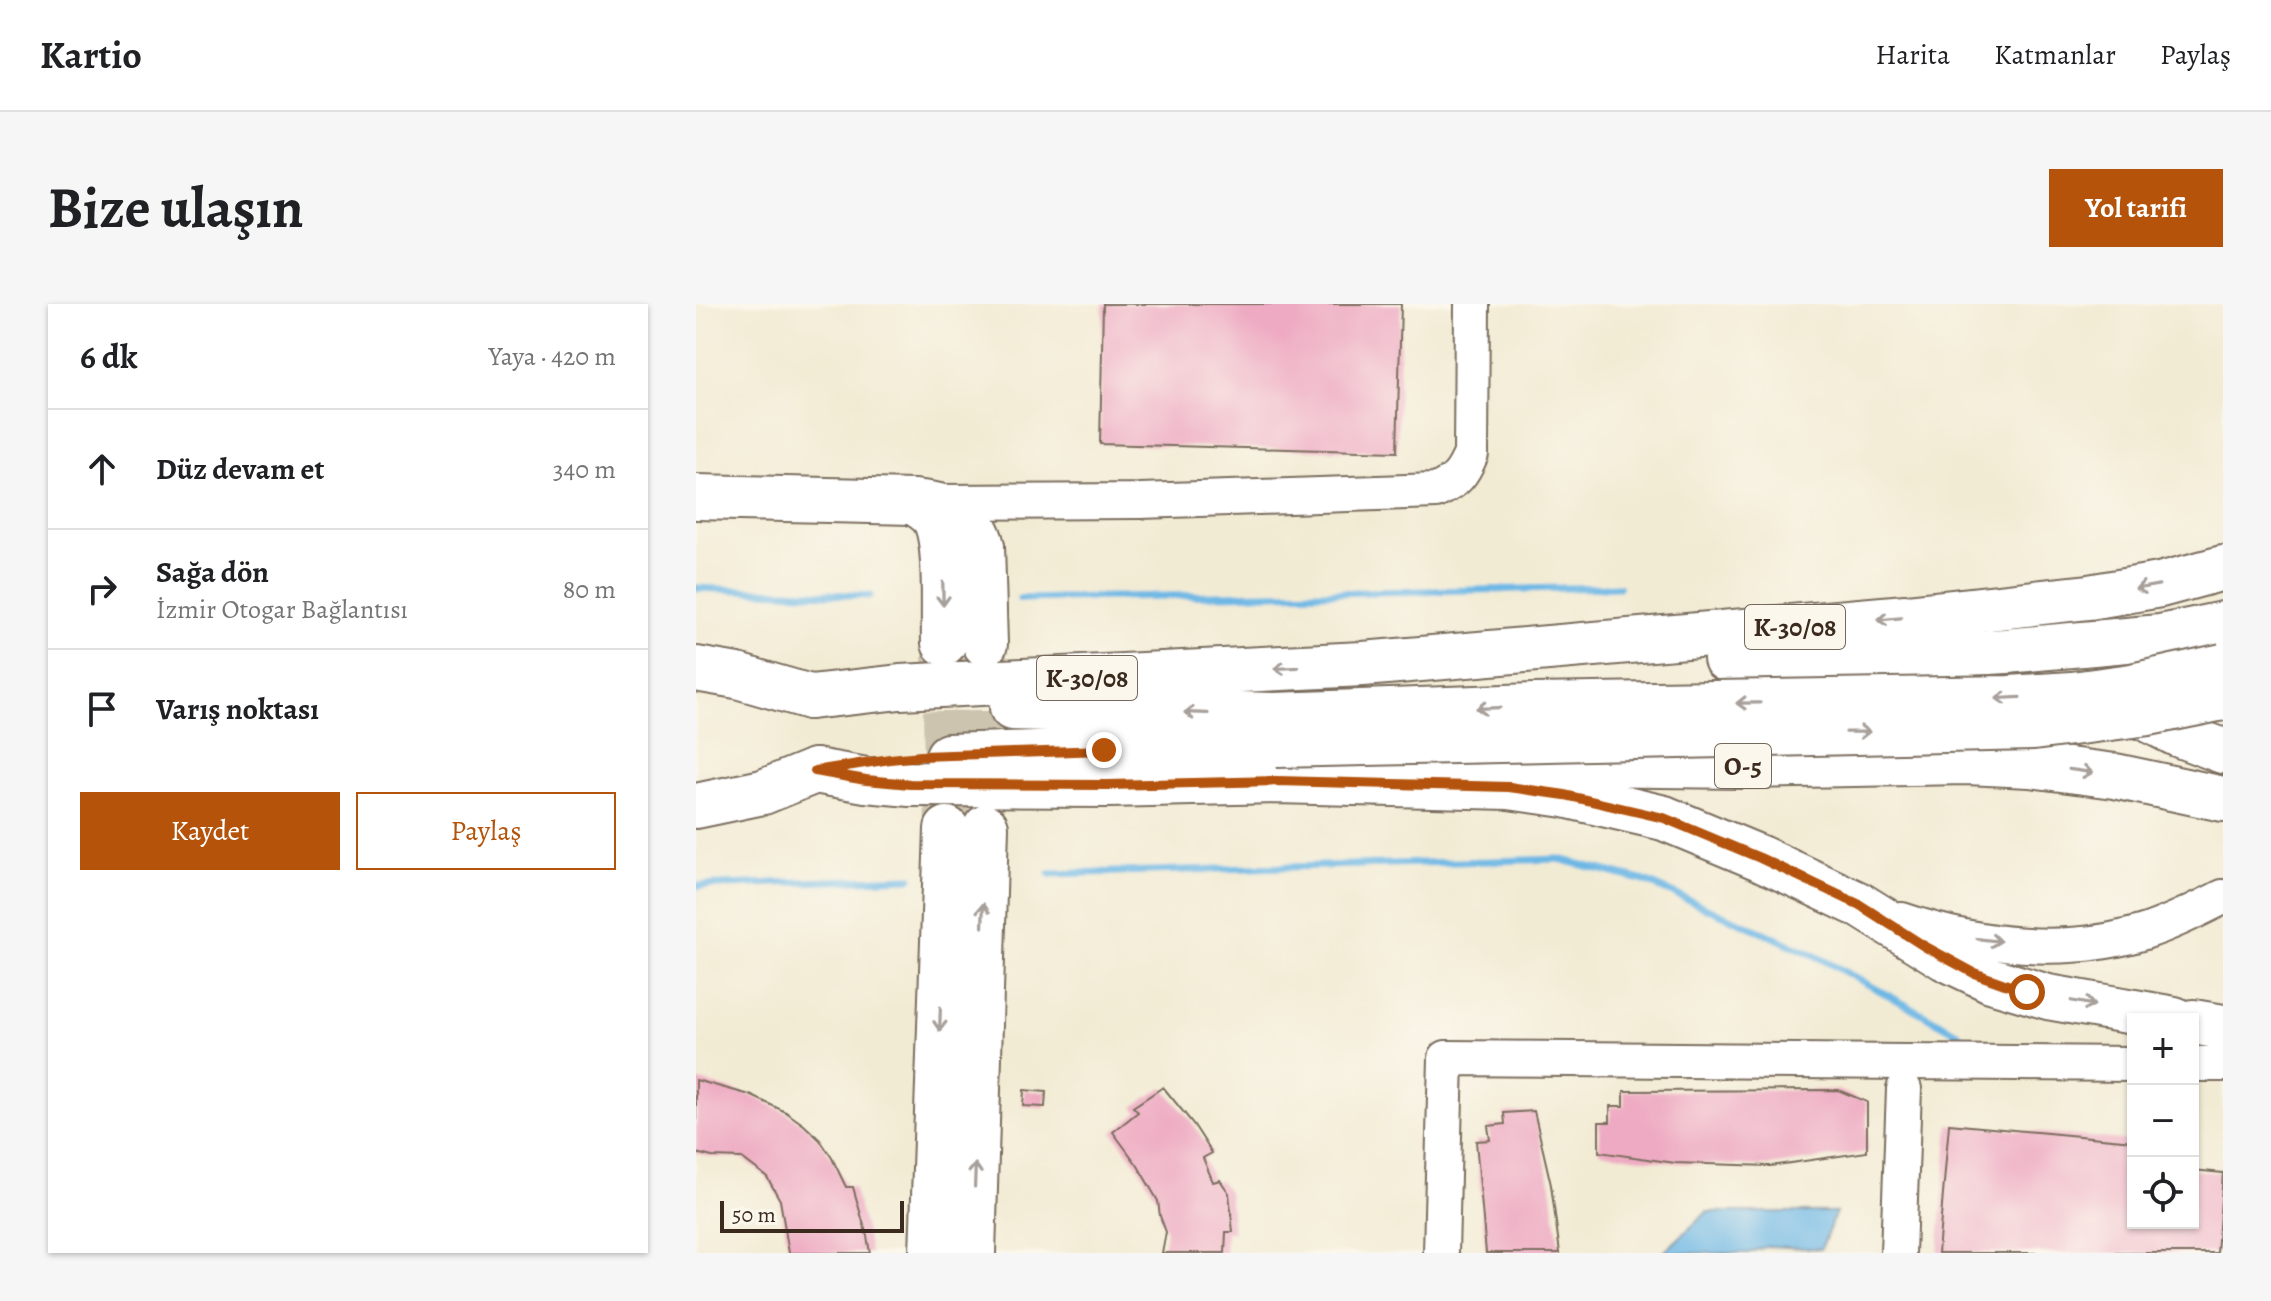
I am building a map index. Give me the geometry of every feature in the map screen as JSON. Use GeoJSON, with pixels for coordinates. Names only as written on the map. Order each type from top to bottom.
{"type":"FeatureCollection","features":[{"type":"Feature","properties":{"kind":"main road"},"geometry":{"type":"LineString","coordinates":[[696,497],[913,502],[946,507],[962,535],[965,644]]}},
{"type":"Feature","properties":{"kind":"main road","name":"K-30/08"},"geometry":{"type":"LineString","coordinates":[[696,669],[737,676],[810,697],[900,687],[1363,664],[2067,600],[2160,585],[2223,568]]}},
{"type":"Feature","properties":{"kind":"main road"},"geometry":{"type":"LineString","coordinates":[[1363,664],[1905,657],[2160,637],[2223,624]]}},
{"type":"Feature","properties":{"kind":"main road"},"geometry":{"type":"LineString","coordinates":[[1977,653],[2053,671],[2168,729],[2221,750]]}},
{"type":"Feature","properties":{"kind":"main road"},"geometry":{"type":"LineString","coordinates":[[1276,747],[1534,706],[2009,698],[2132,686],[2223,666]]}},
{"type":"Feature","properties":{"kind":"main road"},"geometry":{"type":"LineString","coordinates":[[696,699],[810,697],[1276,747],[1609,804],[1664,818],[1760,858],[1860,905],[1945,958],[1991,980],[2048,997],[2140,1013]]}},
{"type":"Feature","properties":{"kind":"main road"},"geometry":{"type":"LineString","coordinates":[[696,775],[815,771],[921,756],[2033,728],[2137,715],[2223,698]]}},
{"type":"Feature","properties":{"kind":"main road","name":"O-5"},"geometry":{"type":"LineString","coordinates":[[1276,747],[1350,768],[1428,762],[1743,766],[1967,762],[2030,765],[2077,770],[2216,797]]}},
{"type":"Feature","properties":{"kind":"main road"},"geometry":{"type":"LineString","coordinates":[[696,806],[763,792],[815,771]]}},
{"type":"Feature","properties":{"kind":"main road"},"geometry":{"type":"LineString","coordinates":[[932,1253],[966,828],[973,1253]]}},
{"type":"Feature","properties":{"kind":"main road"},"geometry":{"type":"LineString","coordinates":[[2199,1023],[2223,1027]]}},
{"type":"Feature","properties":{"kind":"street"},"geometry":{"type":"LineString","coordinates":[[913,502],[1140,501],[1436,491],[1463,473],[1471,454],[1472,304]]}},
{"type":"Feature","properties":{"kind":"street"},"geometry":{"type":"LineString","coordinates":[[962,535],[990,520],[1005,502]]}},
{"type":"Feature","properties":{"kind":"street"},"geometry":{"type":"LineString","coordinates":[[1860,905],[1954,935],[2007,942],[2072,945],[2143,932],[2223,897]]}},
{"type":"Feature","properties":{"kind":"street"},"geometry":{"type":"LineString","coordinates":[[1441,1253],[1446,1058],[2127,1064]]}},
{"type":"Feature","properties":{"kind":"street"},"geometry":{"type":"LineString","coordinates":[[2199,1064],[2223,1064]]}},
{"type":"Feature","properties":{"kind":"street"},"geometry":{"type":"LineString","coordinates":[[1898,1253],[1904,1089]]}},
{"type":"Feature","properties":{"kind":"water"},"geometry":{"type":"Polygon","coordinates":[[[1707,1212],[1836,1212],[1821,1249],[1768,1246],[1748,1253],[1663,1253],[1707,1212]]]}},
{"type":"Feature","properties":{"kind":"building"},"geometry":{"type":"Polygon","coordinates":[[[1103,304],[1401,304],[1397,452],[1100,444],[1103,304]]]}},
{"type":"Feature","properties":{"kind":"building"},"geometry":{"type":"Polygon","coordinates":[[[696,1080],[750,1095],[786,1112],[820,1140],[846,1187],[853,1187],[870,1253],[789,1253],[780,1200],[767,1177],[742,1158],[696,1153],[696,1080]]]}},
{"type":"Feature","properties":{"kind":"building"},"geometry":{"type":"Polygon","coordinates":[[[1163,1087],[1212,1153],[1203,1158],[1213,1182],[1220,1180],[1229,1193],[1233,1232],[1226,1232],[1225,1253],[1162,1253],[1166,1232],[1158,1201],[1113,1132],[1138,1112],[1133,1107],[1163,1087]]]}},
{"type":"Feature","properties":{"kind":"building"},"geometry":{"type":"Polygon","coordinates":[[[1024,1090],[1046,1092],[1045,1107],[1023,1106],[1024,1090]]]}},
{"type":"Feature","properties":{"kind":"building"},"geometry":{"type":"Polygon","coordinates":[[[1838,1090],[1867,1102],[1867,1152],[1770,1166],[1675,1163],[1599,1152],[1599,1122],[1610,1122],[1610,1106],[1624,1106],[1624,1091],[1838,1090]]]}},
{"type":"Feature","properties":{"kind":"building"},"geometry":{"type":"Polygon","coordinates":[[[1534,1111],[1551,1185],[1560,1253],[1486,1253],[1476,1141],[1490,1140],[1488,1126],[1505,1124],[1504,1113],[1534,1111]]]}},
{"type":"Feature","properties":{"kind":"building"},"geometry":{"type":"Polygon","coordinates":[[[1949,1124],[2127,1140],[2127,1229],[2199,1229],[2199,1171],[2223,1173],[2217,1253],[1938,1253],[1949,1124]]]}},
{"type":"Feature","properties":{"kind":"waterway"},"geometry":{"type":"LineString","coordinates":[[1020,599],[1619,587]]}},
{"type":"Feature","properties":{"kind":"waterway"},"geometry":{"type":"LineString","coordinates":[[696,588],[870,596]]}},
{"type":"Feature","properties":{"kind":"waterway"},"geometry":{"type":"LineString","coordinates":[[1050,874],[1559,859],[1645,881],[1810,953],[1958,1033]]}},
{"type":"Feature","properties":{"kind":"waterway"},"geometry":{"type":"LineString","coordinates":[[696,886],[911,878]]}},
{"type":"Feature","properties":{"kind":"tunnel"},"geometry":{"type":"LineString","coordinates":[[944,645],[947,829]]}},
{"type":"Feature","properties":{"kind":"tunnel"},"geometry":{"type":"LineString","coordinates":[[985,645],[986,792]]}},
{"type":"Feature","properties":{"kind":"route"},"geometry":{"type":"LineString","coordinates":[[1104,750],[921,756],[815,771],[910,784],[1108,785],[1277,781],[1509,787],[1565,795],[1664,818],[1760,858],[1860,905],[1924,946],[1974,973],[2027,992]]}}]}
